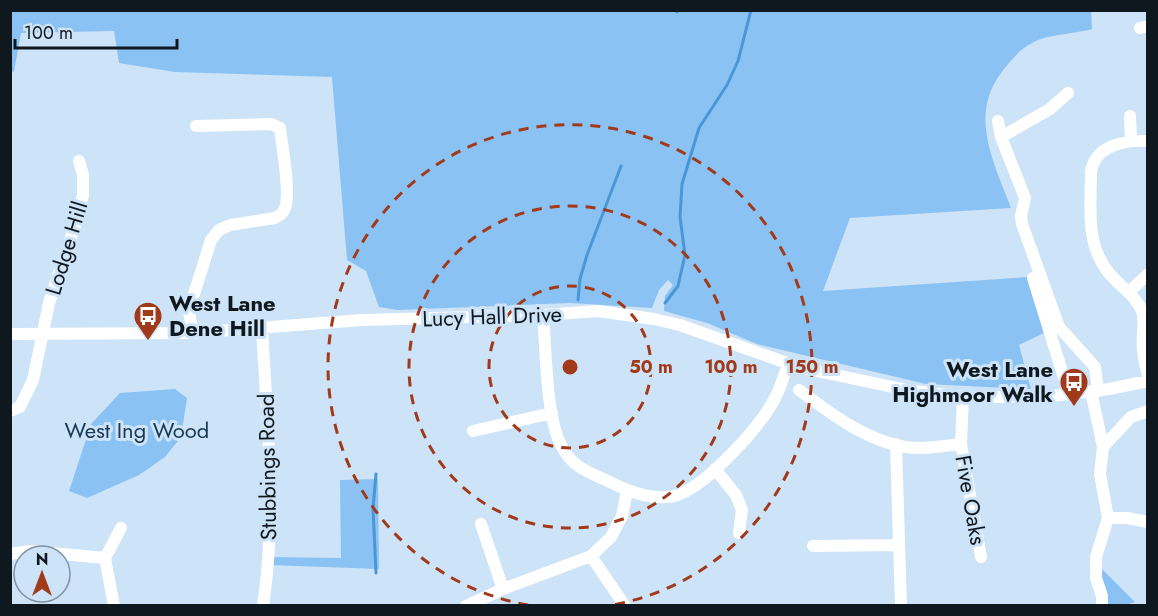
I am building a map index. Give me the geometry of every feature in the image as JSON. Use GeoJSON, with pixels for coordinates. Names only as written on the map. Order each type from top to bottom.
{"type":"FeatureCollection","features":[{"type":"Feature","properties":{"kind":"street"},"geometry":{"type":"LineString","coordinates":[[1001,136],[1050,109],[1068,93]]}},
{"type":"Feature","properties":{"kind":"street"},"geometry":{"type":"LineString","coordinates":[[1130,116],[1131,141]]}},
{"type":"Feature","properties":{"kind":"street"},"geometry":{"type":"LineString","coordinates":[[998,121],[1001,136],[1025,198],[1021,216],[1022,224],[1059,327],[1095,367],[1095,391],[1103,447],[1100,474],[1108,518],[1096,557],[1096,578],[1102,596],[1102,606]]}},
{"type":"Feature","properties":{"kind":"street"},"geometry":{"type":"LineString","coordinates":[[192,333],[189,310],[211,240],[219,230],[230,225],[282,215],[286,207],[287,196],[280,128],[272,124],[196,126]]}},
{"type":"Feature","properties":{"kind":"street"},"geometry":{"type":"LineString","coordinates":[[1146,141],[1121,143],[1104,151],[1092,163],[1091,239],[1104,267],[1115,281],[1130,291],[1143,315],[1142,347],[1148,376]]}},
{"type":"Feature","properties":{"kind":"street","name":"Lodge Hill"},"geometry":{"type":"LineString","coordinates":[[10,411],[20,406],[33,380],[49,303],[74,231],[83,195],[83,175],[79,162]]}},
{"type":"Feature","properties":{"kind":"street"},"geometry":{"type":"LineString","coordinates":[[1130,291],[1148,274]]}},
{"type":"Feature","properties":{"kind":"street"},"geometry":{"type":"LineString","coordinates":[[1033,278],[1069,394]]}},
{"type":"Feature","properties":{"kind":"street","name":"Lucy Hall Drive"},"geometry":{"type":"LineString","coordinates":[[10,334],[192,333],[362,320],[543,315],[598,311],[680,325],[788,364],[907,390],[963,397],[1044,397],[1095,391],[1148,381]]}},
{"type":"Feature","properties":{"kind":"street"},"geometry":{"type":"LineString","coordinates":[[543,315],[552,413],[560,444],[574,464],[627,491],[657,497],[679,495],[699,482],[730,456],[765,412],[777,395],[788,364]]}},
{"type":"Feature","properties":{"kind":"street","name":"Stubbings Road"},"geometry":{"type":"LineString","coordinates":[[262,328],[271,486],[269,565],[263,606]]}},
{"type":"Feature","properties":{"kind":"street"},"geometry":{"type":"LineString","coordinates":[[799,390],[849,426],[874,437],[906,447],[961,444]]}},
{"type":"Feature","properties":{"kind":"street","name":"Five Oaks"},"geometry":{"type":"LineString","coordinates":[[963,397],[961,444],[981,557]]}},
{"type":"Feature","properties":{"kind":"street"},"geometry":{"type":"LineString","coordinates":[[1103,447],[1131,417],[1148,411]]}},
{"type":"Feature","properties":{"kind":"street"},"geometry":{"type":"LineString","coordinates":[[473,432],[552,413]]}},
{"type":"Feature","properties":{"kind":"street"},"geometry":{"type":"LineString","coordinates":[[896,444],[901,606]]}},
{"type":"Feature","properties":{"kind":"street"},"geometry":{"type":"LineString","coordinates":[[715,469],[736,495],[742,510],[739,533]]}},
{"type":"Feature","properties":{"kind":"street"},"geometry":{"type":"LineString","coordinates":[[466,606],[503,589],[591,556],[611,537],[622,516],[627,491]]}},
{"type":"Feature","properties":{"kind":"street"},"geometry":{"type":"LineString","coordinates":[[1108,518],[1127,518],[1148,522]]}},
{"type":"Feature","properties":{"kind":"street"},"geometry":{"type":"LineString","coordinates":[[482,524],[503,589]]}},
{"type":"Feature","properties":{"kind":"street"},"geometry":{"type":"LineString","coordinates":[[114,606],[105,558],[121,528]]}},
{"type":"Feature","properties":{"kind":"street"},"geometry":{"type":"LineString","coordinates":[[813,546],[899,545]]}},
{"type":"Feature","properties":{"kind":"street"},"geometry":{"type":"LineString","coordinates":[[10,554],[30,550],[105,558]]}},
{"type":"Feature","properties":{"kind":"street"},"geometry":{"type":"LineString","coordinates":[[591,556],[625,606]]}},
{"type":"Feature","properties":{"kind":"green space"},"geometry":{"type":"Polygon","coordinates":[[[10,11],[1091,11],[1092,29],[1047,37],[1029,44],[1004,69],[993,86],[987,103],[985,121],[987,138],[1011,208],[850,218],[823,291],[1028,277],[1046,332],[1019,345],[1031,389],[926,384],[757,344],[707,323],[664,311],[665,296],[673,285],[668,280],[659,290],[652,308],[570,303],[398,310],[379,307],[366,271],[347,260],[332,77],[175,72],[119,63],[114,31],[21,33],[14,72],[11,71],[10,11]]]}},
{"type":"Feature","properties":{"kind":"green space","name":"West Ing Wood"},"geometry":{"type":"Polygon","coordinates":[[[175,389],[187,398],[181,437],[165,457],[139,475],[87,498],[69,491],[91,424],[120,393],[175,389]]]}},
{"type":"Feature","properties":{"kind":"green space"},"geometry":{"type":"Polygon","coordinates":[[[378,479],[379,569],[269,565],[269,557],[341,558],[340,480],[378,479]]]}},
{"type":"Feature","properties":{"kind":"green space"},"geometry":{"type":"Polygon","coordinates":[[[1101,568],[1135,602],[1125,605],[1102,605],[1101,568]]]}},
{"type":"Feature","properties":{"kind":"waterway"},"geometry":{"type":"LineString","coordinates":[[665,303],[678,286],[685,255],[680,217],[682,184],[699,128],[727,85],[738,61],[751,10]]}},
{"type":"Feature","properties":{"kind":"waterway"},"geometry":{"type":"LineString","coordinates":[[578,300],[580,279],[587,255],[621,166]]}},
{"type":"Feature","properties":{"kind":"waterway"},"geometry":{"type":"LineString","coordinates":[[376,474],[373,508],[376,573]]}},
{"type":"Feature","properties":{"kind":"place","name":"West Lane Dene Hill"},"geometry":{"type":"Point","coordinates":[148,342]}},
{"type":"Feature","properties":{"kind":"place","name":"West Lane Highmoor Walk"},"geometry":{"type":"Point","coordinates":[1074,408]}}]}
